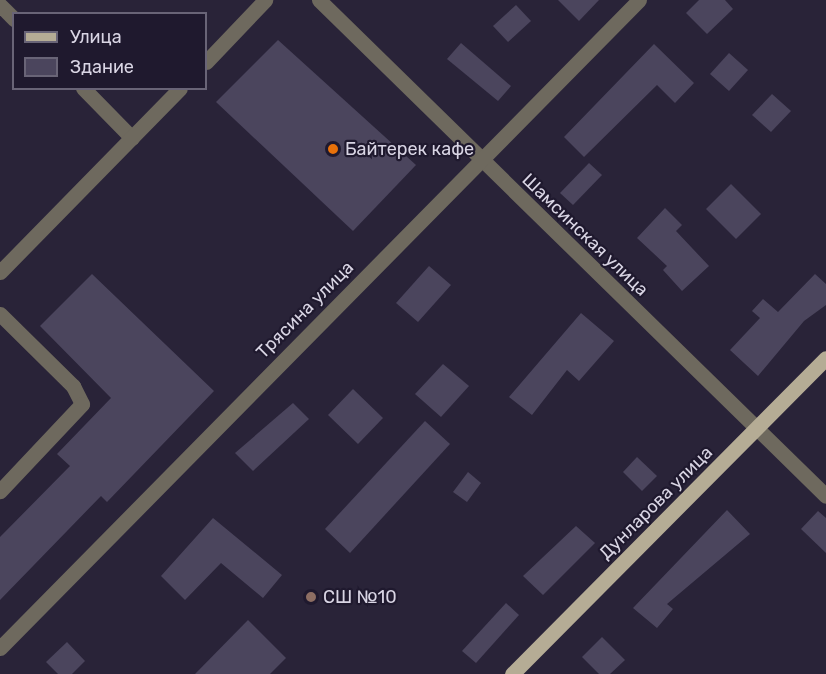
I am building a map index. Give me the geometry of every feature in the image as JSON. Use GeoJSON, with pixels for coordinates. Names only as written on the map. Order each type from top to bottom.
{"type":"FeatureCollection","features":[{"type":"Feature","properties":{"kind":"main road","name":"Дунларова улица"},"geometry":{"type":"LineString","coordinates":[[512,674],[826,358]]}},
{"type":"Feature","properties":{"kind":"street"},"geometry":{"type":"LineString","coordinates":[[207,61],[265,0]]}},
{"type":"Feature","properties":{"kind":"street","name":"Шамсинская улица"},"geometry":{"type":"LineString","coordinates":[[319,0],[826,496]]}},
{"type":"Feature","properties":{"kind":"street","name":"Трясина улица"},"geometry":{"type":"LineString","coordinates":[[0,648],[479,159],[639,0]]}},
{"type":"Feature","properties":{"kind":"street"},"geometry":{"type":"LineString","coordinates":[[0,5],[12,17]]}},
{"type":"Feature","properties":{"kind":"street"},"geometry":{"type":"LineString","coordinates":[[85,90],[132,138]]}},
{"type":"Feature","properties":{"kind":"street"},"geometry":{"type":"LineString","coordinates":[[0,272],[178,90]]}},
{"type":"Feature","properties":{"kind":"street"},"geometry":{"type":"LineString","coordinates":[[0,314],[73,386],[82,404],[0,491]]}},
{"type":"Feature","properties":{"kind":"building"},"geometry":{"type":"Polygon","coordinates":[[[558,0],[599,0],[579,21],[558,0]]]}},
{"type":"Feature","properties":{"kind":"building"},"geometry":{"type":"Polygon","coordinates":[[[699,0],[725,0],[733,9],[707,34],[686,13],[699,0]]]}},
{"type":"Feature","properties":{"kind":"building"},"geometry":{"type":"Polygon","coordinates":[[[516,5],[531,21],[508,42],[493,26],[516,5]]]}},
{"type":"Feature","properties":{"kind":"building","name":"Байтерек кафе"},"geometry":{"type":"Polygon","coordinates":[[[278,40],[416,165],[353,231],[216,102],[278,40]]]}},
{"type":"Feature","properties":{"kind":"building"},"geometry":{"type":"Polygon","coordinates":[[[461,43],[511,86],[498,101],[447,59],[461,43]]]}},
{"type":"Feature","properties":{"kind":"building"},"geometry":{"type":"Polygon","coordinates":[[[654,44],[694,83],[675,103],[657,85],[584,157],[564,137],[654,44]]]}},
{"type":"Feature","properties":{"kind":"building"},"geometry":{"type":"Polygon","coordinates":[[[729,53],[748,70],[729,91],[710,74],[729,53]]]}},
{"type":"Feature","properties":{"kind":"building"},"geometry":{"type":"Polygon","coordinates":[[[772,94],[791,111],[771,132],[752,115],[772,94]]]}},
{"type":"Feature","properties":{"kind":"building"},"geometry":{"type":"Polygon","coordinates":[[[589,163],[602,175],[573,205],[560,193],[589,163]]]}},
{"type":"Feature","properties":{"kind":"building"},"geometry":{"type":"Polygon","coordinates":[[[731,184],[761,214],[736,239],[706,209],[731,184]]]}},
{"type":"Feature","properties":{"kind":"building"},"geometry":{"type":"Polygon","coordinates":[[[665,208],[682,225],[676,231],[709,266],[682,291],[663,270],[667,266],[637,238],[665,208]]]}},
{"type":"Feature","properties":{"kind":"building"},"geometry":{"type":"Polygon","coordinates":[[[429,266],[451,285],[418,322],[396,303],[429,266]]]}},
{"type":"Feature","properties":{"kind":"building"},"geometry":{"type":"Polygon","coordinates":[[[92,274],[214,391],[107,502],[101,496],[0,600],[0,537],[70,466],[57,454],[111,398],[40,326],[92,274]]]}},
{"type":"Feature","properties":{"kind":"building"},"geometry":{"type":"Polygon","coordinates":[[[815,274],[826,284],[826,305],[804,321],[758,376],[730,350],[760,318],[752,311],[763,299],[778,312],[815,274]]]}},
{"type":"Feature","properties":{"kind":"building"},"geometry":{"type":"Polygon","coordinates":[[[581,313],[614,341],[579,381],[567,370],[532,415],[509,397],[581,313]]]}},
{"type":"Feature","properties":{"kind":"building"},"geometry":{"type":"Polygon","coordinates":[[[443,364],[469,386],[441,417],[415,394],[443,364]]]}},
{"type":"Feature","properties":{"kind":"building"},"geometry":{"type":"Polygon","coordinates":[[[353,389],[383,418],[358,444],[328,415],[353,389]]]}},
{"type":"Feature","properties":{"kind":"building"},"geometry":{"type":"Polygon","coordinates":[[[293,403],[309,419],[253,471],[235,453],[293,403]]]}},
{"type":"Feature","properties":{"kind":"building"},"geometry":{"type":"Polygon","coordinates":[[[425,421],[450,444],[350,553],[325,529],[425,421]]]}},
{"type":"Feature","properties":{"kind":"building"},"geometry":{"type":"Polygon","coordinates":[[[637,457],[657,476],[642,491],[623,472],[637,457]]]}},
{"type":"Feature","properties":{"kind":"building"},"geometry":{"type":"Polygon","coordinates":[[[468,472],[481,483],[467,502],[453,492],[468,472]]]}},
{"type":"Feature","properties":{"kind":"building"},"geometry":{"type":"Polygon","coordinates":[[[727,510],[750,534],[667,604],[673,609],[657,628],[633,608],[727,510]]]}},
{"type":"Feature","properties":{"kind":"building"},"geometry":{"type":"Polygon","coordinates":[[[818,511],[826,518],[826,553],[801,529],[818,511]]]}},
{"type":"Feature","properties":{"kind":"building"},"geometry":{"type":"Polygon","coordinates":[[[213,518],[282,575],[263,598],[221,563],[185,600],[161,576],[213,518]]]}},
{"type":"Feature","properties":{"kind":"building"},"geometry":{"type":"Polygon","coordinates":[[[576,526],[595,543],[543,595],[523,576],[576,526]]]}},
{"type":"Feature","properties":{"kind":"building"},"geometry":{"type":"Polygon","coordinates":[[[506,603],[519,615],[476,663],[462,651],[506,603]]]}},
{"type":"Feature","properties":{"kind":"building"},"geometry":{"type":"Polygon","coordinates":[[[248,620],[286,658],[270,674],[195,674],[248,620]]]}},
{"type":"Feature","properties":{"kind":"building"},"geometry":{"type":"Polygon","coordinates":[[[602,637],[625,660],[610,674],[599,674],[582,657],[602,637]]]}},
{"type":"Feature","properties":{"kind":"building"},"geometry":{"type":"Polygon","coordinates":[[[67,642],[85,661],[72,674],[58,674],[46,662],[67,642]]]}},
{"type":"Feature","properties":{"kind":"place","name":"Байтерек кафе"},"geometry":{"type":"Point","coordinates":[333,149]}},
{"type":"Feature","properties":{"kind":"place","name":"СШ №10"},"geometry":{"type":"Point","coordinates":[311,597]}}]}
